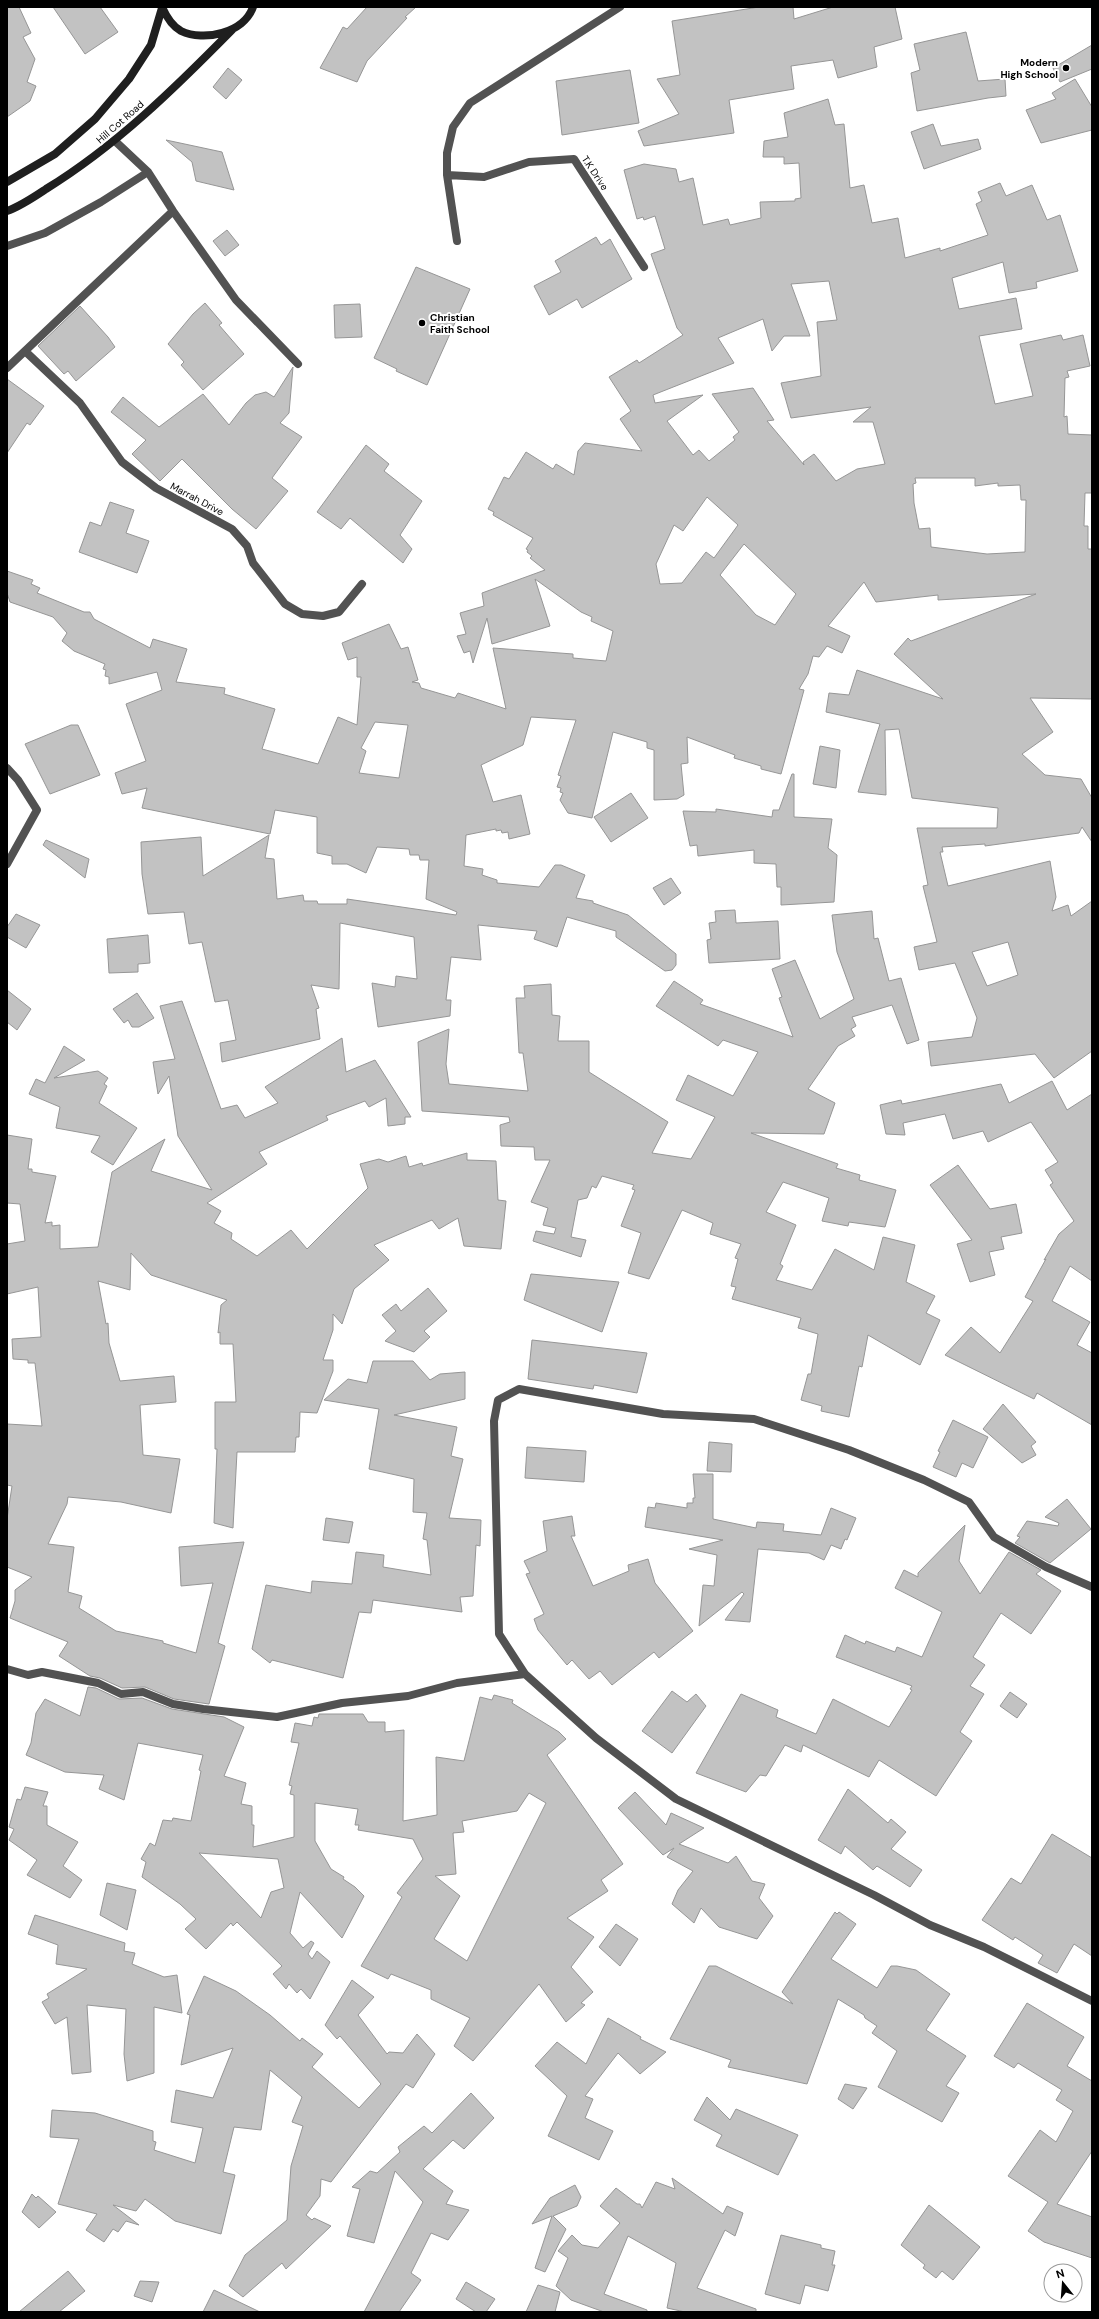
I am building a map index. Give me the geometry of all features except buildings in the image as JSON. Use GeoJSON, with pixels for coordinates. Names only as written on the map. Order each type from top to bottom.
{"type":"FeatureCollection","features":[{"type":"Feature","properties":{"kind":"main road","name":"Hill Cot Road"},"geometry":{"type":"LineString","coordinates":[[7,211],[78,170],[115,141],[191,72],[251,12],[253,7]]}},
{"type":"Feature","properties":{"kind":"main road","name":"Hill Cot Road"},"geometry":{"type":"LineString","coordinates":[[7,182],[55,154],[96,119],[129,79],[150,45],[162,8]]}},
{"type":"Feature","properties":{"kind":"main road"},"geometry":{"type":"LineString","coordinates":[[162,8],[170,21],[180,30],[198,36],[232,30]]}},
{"type":"Feature","properties":{"kind":"street"},"geometry":{"type":"LineString","coordinates":[[458,241],[447,175],[447,153],[453,127],[470,103],[620,7]]}},
{"type":"Feature","properties":{"kind":"street"},"geometry":{"type":"LineString","coordinates":[[115,141],[148,172],[173,211],[236,300],[298,364]]}},
{"type":"Feature","properties":{"kind":"street","name":"T.K Drive"},"geometry":{"type":"LineString","coordinates":[[447,175],[484,177],[529,162],[574,158],[644,267]]}},
{"type":"Feature","properties":{"kind":"street"},"geometry":{"type":"LineString","coordinates":[[7,246],[45,233],[101,202],[148,172]]}},
{"type":"Feature","properties":{"kind":"street"},"geometry":{"type":"LineString","coordinates":[[7,368],[26,352],[173,211]]}},
{"type":"Feature","properties":{"kind":"street","name":"Marrah Drive"},"geometry":{"type":"LineString","coordinates":[[26,352],[80,403],[122,462],[156,488],[232,529],[247,546],[253,563],[285,604],[302,614],[322,616],[339,612],[362,584]]}},
{"type":"Feature","properties":{"kind":"street"},"geometry":{"type":"LineString","coordinates":[[7,768],[18,780],[37,810],[7,864]]}},
{"type":"Feature","properties":{"kind":"street"},"geometry":{"type":"LineString","coordinates":[[1092,1587],[1046,1567],[994,1536],[969,1502],[924,1480],[849,1450],[754,1419],[663,1414],[519,1389],[498,1400],[494,1429],[499,1634],[525,1674],[596,1738],[676,1799],[874,1895],[930,1925],[984,1948],[1092,2000]]}},
{"type":"Feature","properties":{"kind":"street"},"geometry":{"type":"LineString","coordinates":[[7,1669],[28,1675],[42,1672],[98,1683],[121,1694],[144,1692],[173,1704],[202,1709],[277,1717],[342,1703],[408,1696],[457,1683],[525,1674]]}},
{"type":"Feature","properties":{"kind":"place","name":"Modern High School"},"geometry":{"type":"Point","coordinates":[1066,68]}},
{"type":"Feature","properties":{"kind":"place","name":"Christian Faith School"},"geometry":{"type":"Point","coordinates":[422,323]}}]}
